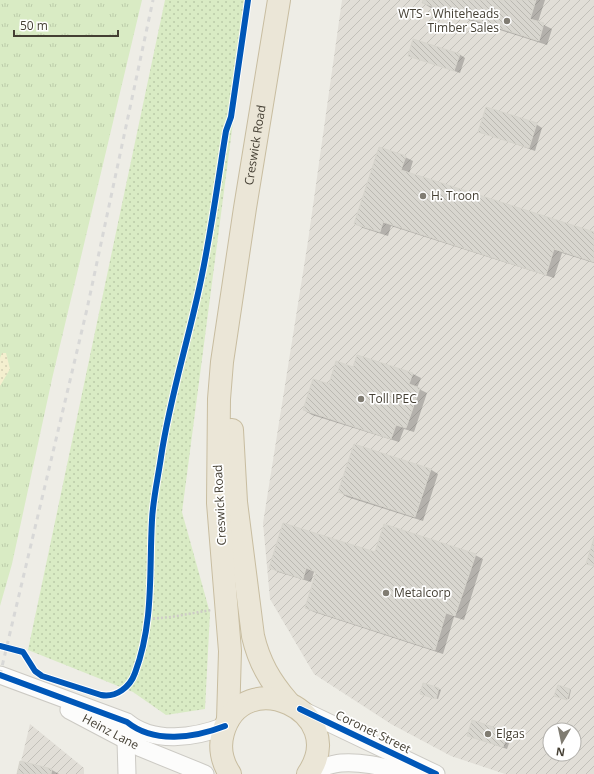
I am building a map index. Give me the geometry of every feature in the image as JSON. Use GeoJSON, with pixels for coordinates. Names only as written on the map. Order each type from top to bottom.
{"type":"FeatureCollection","features":[{"type":"Feature","properties":{"kind":"highway","name":"Creswick Road"},"geometry":{"type":"LineString","coordinates":[[230,774],[223,761],[221,749],[222,738],[227,723],[231,682],[228,609],[218,497],[219,399],[233,290],[279,0]]}},
{"type":"Feature","properties":{"kind":"highway","name":"Creswick Road"},"geometry":{"type":"LineString","coordinates":[[233,290],[232,401],[234,483],[249,606],[255,641],[262,667],[276,688],[312,724],[317,741],[317,753],[310,772]]}},
{"type":"Feature","properties":{"kind":"highway"},"geometry":{"type":"LineString","coordinates":[[227,723],[240,708],[255,700],[272,698],[294,706]]}},
{"type":"Feature","properties":{"kind":"street","name":"Heinz Lane"},"geometry":{"type":"LineString","coordinates":[[0,675],[130,734],[166,759],[205,774]]}},
{"type":"Feature","properties":{"kind":"street","name":"Coronet Street"},"geometry":{"type":"LineString","coordinates":[[294,706],[436,774]]}},
{"type":"Feature","properties":{"kind":"street","name":"Heinz Lane"},"geometry":{"type":"LineString","coordinates":[[130,734],[154,734],[173,737],[193,736],[227,723]]}},
{"type":"Feature","properties":{"kind":"street"},"geometry":{"type":"LineString","coordinates":[[127,774],[130,734]]}},
{"type":"Feature","properties":{"kind":"street","name":"Coronet Street"},"geometry":{"type":"LineString","coordinates":[[310,772],[334,764],[350,763],[377,766],[412,774]]}},
{"type":"Feature","properties":{"kind":"path"},"geometry":{"type":"LineString","coordinates":[[147,628],[149,616],[228,609]]}},
{"type":"Feature","properties":{"kind":"shaded area"},"geometry":{"type":"Polygon","coordinates":[[[342,0],[594,0],[594,774],[505,774],[451,756],[391,724],[314,674],[270,599],[263,523],[308,241],[342,0]]]}},
{"type":"Feature","properties":{"kind":"shaded area"},"geometry":{"type":"Polygon","coordinates":[[[30,724],[84,768],[84,774],[18,774],[30,724]]]}},
{"type":"Feature","properties":{"kind":"green space"},"geometry":{"type":"Polygon","coordinates":[[[0,0],[142,0],[52,379],[12,564],[0,606],[0,0]]]}},
{"type":"Feature","properties":{"kind":"green space"},"geometry":{"type":"Polygon","coordinates":[[[165,0],[249,0],[182,512],[210,613],[205,709],[166,715],[133,692],[28,650],[165,0]]]}},
{"type":"Feature","properties":{"kind":"sand"},"geometry":{"type":"Polygon","coordinates":[[[2,353],[6,353],[10,369],[0,386],[0,358],[2,353]]]}},
{"type":"Feature","properties":{"kind":"building","name":"WTS - Whiteheads Timber Sales"},"geometry":{"type":"Polygon","coordinates":[[[423,0],[536,0],[530,19],[544,23],[539,41],[422,3],[423,0]]]}},
{"type":"Feature","properties":{"kind":"building"},"geometry":{"type":"Polygon","coordinates":[[[413,39],[460,54],[454,71],[408,56],[413,39]]]}},
{"type":"Feature","properties":{"kind":"building"},"geometry":{"type":"Polygon","coordinates":[[[486,107],[537,123],[529,148],[478,132],[486,107]]]}},
{"type":"Feature","properties":{"kind":"building","name":"H. Troon"},"geometry":{"type":"Polygon","coordinates":[[[379,147],[406,156],[401,170],[594,232],[594,262],[554,249],[546,275],[383,222],[380,232],[354,224],[379,147]]]}},
{"type":"Feature","properties":{"kind":"building","name":"Toll IPEC"},"geometry":{"type":"Polygon","coordinates":[[[357,355],[413,373],[409,384],[420,388],[406,428],[396,425],[391,439],[303,410],[313,379],[329,384],[336,361],[353,367],[357,355]]]}},
{"type":"Feature","properties":{"kind":"building"},"geometry":{"type":"Polygon","coordinates":[[[354,444],[431,469],[415,517],[338,492],[354,444]]]}},
{"type":"Feature","properties":{"kind":"building","name":"Metalcorp"},"geometry":{"type":"Polygon","coordinates":[[[283,523],[375,552],[384,524],[476,554],[455,616],[446,613],[435,650],[305,608],[316,572],[306,568],[303,579],[269,568],[283,523]]]}},
{"type":"Feature","properties":{"kind":"building"},"geometry":{"type":"Polygon","coordinates":[[[594,538],[594,566],[586,564],[594,538]]]}},
{"type":"Feature","properties":{"kind":"building"},"geometry":{"type":"Polygon","coordinates":[[[423,683],[439,688],[436,699],[420,694],[423,683]]]}},
{"type":"Feature","properties":{"kind":"building"},"geometry":{"type":"Polygon","coordinates":[[[558,685],[570,689],[567,700],[554,696],[558,685]]]}},
{"type":"Feature","properties":{"kind":"building","name":"Elgas"},"geometry":{"type":"Polygon","coordinates":[[[472,720],[508,732],[503,747],[467,736],[472,720]]]}},
{"type":"Feature","properties":{"kind":"building"},"geometry":{"type":"Polygon","coordinates":[[[20,761],[52,769],[51,774],[17,774],[20,761]]]}},
{"type":"Feature","properties":{"kind":"railway"},"geometry":{"type":"LineString","coordinates":[[0,675],[87,309],[153,0]]}},
{"type":"Feature","properties":{"kind":"cycle path"},"geometry":{"type":"LineString","coordinates":[[0,646],[23,652],[35,671],[42,676],[101,695],[112,695],[122,690],[130,683],[135,673],[141,654],[148,616],[154,496],[164,437],[206,256],[226,131],[231,117],[248,0]]}},
{"type":"Feature","properties":{"kind":"cycle path"},"geometry":{"type":"LineString","coordinates":[[0,675],[127,722],[149,734],[174,737],[187,736],[200,734],[225,726]]}},
{"type":"Feature","properties":{"kind":"cycle path"},"geometry":{"type":"LineString","coordinates":[[300,709],[436,774]]}},
{"type":"Feature","properties":{"kind":"place","name":"WTS - Whiteheads Timber Sales"},"geometry":{"type":"Point","coordinates":[507,21]}},
{"type":"Feature","properties":{"kind":"place","name":"H. Troon"},"geometry":{"type":"Point","coordinates":[423,196]}},
{"type":"Feature","properties":{"kind":"place","name":"Toll IPEC"},"geometry":{"type":"Point","coordinates":[361,399]}},
{"type":"Feature","properties":{"kind":"place","name":"Metalcorp"},"geometry":{"type":"Point","coordinates":[386,593]}},
{"type":"Feature","properties":{"kind":"place","name":"Elgas"},"geometry":{"type":"Point","coordinates":[488,734]}}]}
